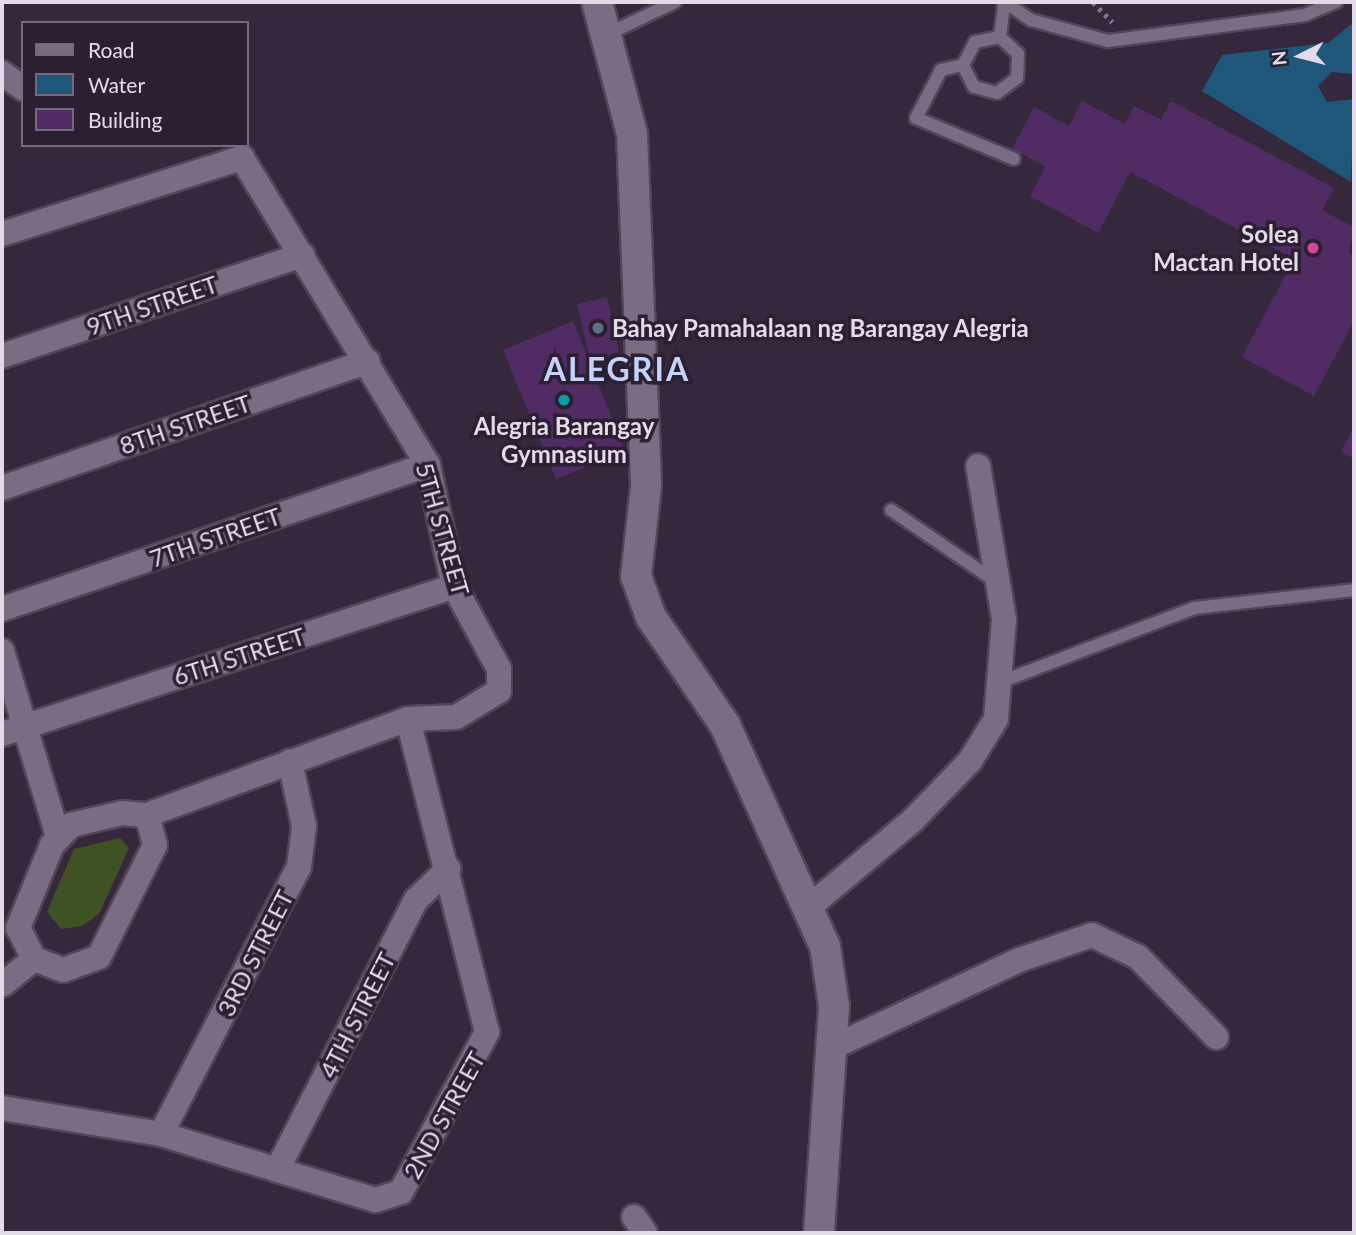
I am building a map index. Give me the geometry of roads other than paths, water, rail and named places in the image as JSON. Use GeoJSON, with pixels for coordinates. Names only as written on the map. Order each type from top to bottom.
{"type":"FeatureCollection","features":[{"type":"Feature","properties":{"kind":"street"},"geometry":{"type":"LineString","coordinates":[[597,2],[610,33],[632,134],[646,486],[634,549],[640,597],[725,725],[809,907],[831,982],[831,1048],[818,1233]]}},
{"type":"Feature","properties":{"kind":"street"},"geometry":{"type":"LineString","coordinates":[[2,73],[21,87]]}},
{"type":"Feature","properties":{"kind":"street","name":"5TH STREET"},"geometry":{"type":"LineString","coordinates":[[2,234],[242,158],[368,361],[428,465],[454,586],[499,668],[499,691],[456,718],[408,719],[148,815],[88,820],[58,836]]}},
{"type":"Feature","properties":{"kind":"street","name":"9TH STREET"},"geometry":{"type":"LineString","coordinates":[[2,356],[302,255]]}},
{"type":"Feature","properties":{"kind":"street","name":"8TH STREET"},"geometry":{"type":"LineString","coordinates":[[2,488],[368,361]]}},
{"type":"Feature","properties":{"kind":"street","name":"7TH STREET"},"geometry":{"type":"LineString","coordinates":[[2,609],[428,465]]}},
{"type":"Feature","properties":{"kind":"street"},"geometry":{"type":"LineString","coordinates":[[809,907],[913,820],[970,761],[996,719],[1003,681],[1001,585],[978,466]]}},
{"type":"Feature","properties":{"kind":"street","name":"6TH STREET"},"geometry":{"type":"LineString","coordinates":[[13,730],[454,586]]}},
{"type":"Feature","properties":{"kind":"street"},"geometry":{"type":"LineString","coordinates":[[2,651],[13,730],[58,836],[10,935],[34,959],[63,970],[99,957],[152,855],[155,828],[148,815]]}},
{"type":"Feature","properties":{"kind":"street","name":"2ND STREET"},"geometry":{"type":"LineString","coordinates":[[2,1108],[162,1134],[376,1200],[401,1192],[487,1032],[408,719]]}},
{"type":"Feature","properties":{"kind":"street","name":"3RD STREET"},"geometry":{"type":"LineString","coordinates":[[162,1134],[299,867],[304,826],[289,762]]}},
{"type":"Feature","properties":{"kind":"street","name":"4TH STREET"},"geometry":{"type":"LineString","coordinates":[[277,1170],[416,900],[447,869]]}},
{"type":"Feature","properties":{"kind":"street"},"geometry":{"type":"LineString","coordinates":[[831,1048],[1030,955],[1092,935],[1138,957],[1216,1037]]}},
{"type":"Feature","properties":{"kind":"street"},"geometry":{"type":"LineString","coordinates":[[2,985],[34,959]]}},
{"type":"Feature","properties":{"kind":"lane"},"geometry":{"type":"LineString","coordinates":[[610,33],[675,2]]}},
{"type":"Feature","properties":{"kind":"lane"},"geometry":{"type":"LineString","coordinates":[[1000,37],[1005,3],[1031,20],[1108,41],[1305,15],[1336,2]]}},
{"type":"Feature","properties":{"kind":"lane"},"geometry":{"type":"LineString","coordinates":[[963,65],[974,87],[997,93],[1017,78],[1018,54],[1000,37]]}},
{"type":"Feature","properties":{"kind":"lane"},"geometry":{"type":"LineString","coordinates":[[1000,37],[975,42],[963,65],[941,70],[916,118],[1014,159]]}},
{"type":"Feature","properties":{"kind":"lane"},"geometry":{"type":"LineString","coordinates":[[891,510],[1001,585]]}},
{"type":"Feature","properties":{"kind":"lane"},"geometry":{"type":"LineString","coordinates":[[1003,681],[1194,608],[1354,590]]}},
{"type":"Feature","properties":{"kind":"water"},"geometry":{"type":"Polygon","coordinates":[[[1354,22],[1354,74],[1332,72],[1318,86],[1327,102],[1354,99],[1351,182],[1202,91],[1222,55],[1328,43],[1354,22]]]}},
{"type":"Feature","properties":{"kind":"place","name":"Solea Mactan Hotel"},"geometry":{"type":"Point","coordinates":[1313,248]}},
{"type":"Feature","properties":{"kind":"place","name":"Bahay Pamahalaan ng Barangay Alegria"},"geometry":{"type":"Point","coordinates":[598,328]}},
{"type":"Feature","properties":{"kind":"place","name":"Alegria Barangay Gymnasium"},"geometry":{"type":"Point","coordinates":[564,400]}},
{"type":"Feature","properties":{"kind":"district","name":"ALEGRIA"},"geometry":{"type":"Point","coordinates":[617,369]}}]}
